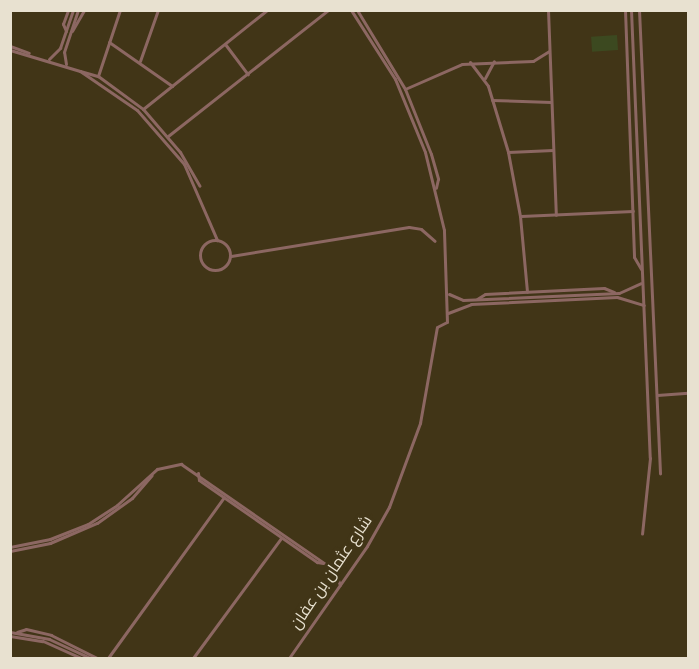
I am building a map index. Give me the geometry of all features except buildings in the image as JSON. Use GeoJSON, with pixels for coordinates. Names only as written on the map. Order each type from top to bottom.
{"type":"FeatureCollection","features":[{"type":"Feature","properties":{"kind":"street"},"geometry":{"type":"LineString","coordinates":[[66,31],[63,24],[68,10]]}},
{"type":"Feature","properties":{"kind":"street"},"geometry":{"type":"LineString","coordinates":[[48,59],[58,51],[73,10]]}},
{"type":"Feature","properties":{"kind":"street"},"geometry":{"type":"LineString","coordinates":[[67,66],[64,52],[78,10]]}},
{"type":"Feature","properties":{"kind":"street"},"geometry":{"type":"LineString","coordinates":[[71,32],[84,10]]}},
{"type":"Feature","properties":{"kind":"street"},"geometry":{"type":"LineString","coordinates":[[98,76],[120,10]]}},
{"type":"Feature","properties":{"kind":"street"},"geometry":{"type":"LineString","coordinates":[[140,60],[158,10]]}},
{"type":"Feature","properties":{"kind":"street"},"geometry":{"type":"LineString","coordinates":[[143,109],[267,10]]}},
{"type":"Feature","properties":{"kind":"street"},"geometry":{"type":"LineString","coordinates":[[168,136],[328,10]]}},
{"type":"Feature","properties":{"kind":"street"},"geometry":{"type":"LineString","coordinates":[[351,10],[385,62],[411,115],[436,190],[444,230],[447,314],[471,304],[616,297],[644,305]]}},
{"type":"Feature","properties":{"kind":"street"},"geometry":{"type":"LineString","coordinates":[[357,10],[405,89],[438,175],[436,190]]}},
{"type":"Feature","properties":{"kind":"street"},"geometry":{"type":"LineString","coordinates":[[548,10],[556,215]]}},
{"type":"Feature","properties":{"kind":"street"},"geometry":{"type":"LineString","coordinates":[[625,10],[634,256],[641,269]]}},
{"type":"Feature","properties":{"kind":"street"},"geometry":{"type":"LineString","coordinates":[[631,10],[650,469],[642,534]]}},
{"type":"Feature","properties":{"kind":"street"},"geometry":{"type":"LineString","coordinates":[[639,10],[660,474]]}},
{"type":"Feature","properties":{"kind":"street"},"geometry":{"type":"LineString","coordinates":[[109,42],[140,60],[172,86]]}},
{"type":"Feature","properties":{"kind":"street"},"geometry":{"type":"LineString","coordinates":[[225,44],[248,74]]}},
{"type":"Feature","properties":{"kind":"street"},"geometry":{"type":"LineString","coordinates":[[10,48],[98,76],[143,109],[168,136],[200,186]]}},
{"type":"Feature","properties":{"kind":"street"},"geometry":{"type":"LineString","coordinates":[[405,89],[470,62],[533,61],[549,51]]}},
{"type":"Feature","properties":{"kind":"street"},"geometry":{"type":"LineString","coordinates":[[485,80],[487,69],[495,61]]}},
{"type":"Feature","properties":{"kind":"street"},"geometry":{"type":"LineString","coordinates":[[470,62],[485,80],[508,152],[520,216],[527,292]]}},
{"type":"Feature","properties":{"kind":"street"},"geometry":{"type":"LineString","coordinates":[[80,71],[130,104],[166,140],[193,180],[217,240],[229,247],[231,256]]}},
{"type":"Feature","properties":{"kind":"street"},"geometry":{"type":"LineString","coordinates":[[492,100],[550,102]]}},
{"type":"Feature","properties":{"kind":"street"},"geometry":{"type":"LineString","coordinates":[[508,152],[553,150]]}},
{"type":"Feature","properties":{"kind":"street"},"geometry":{"type":"LineString","coordinates":[[638,179],[647,179]]}},
{"type":"Feature","properties":{"kind":"street"},"geometry":{"type":"LineString","coordinates":[[638,191],[648,190]]}},
{"type":"Feature","properties":{"kind":"street"},"geometry":{"type":"LineString","coordinates":[[520,216],[633,211]]}},
{"type":"Feature","properties":{"kind":"street"},"geometry":{"type":"LineString","coordinates":[[217,240],[202,247],[201,262],[216,271],[231,256],[409,227],[424,231],[435,241]]}},
{"type":"Feature","properties":{"kind":"street"},"geometry":{"type":"LineString","coordinates":[[448,293],[457,299],[615,293],[631,291],[642,281]]}},
{"type":"Feature","properties":{"kind":"street"},"geometry":{"type":"LineString","coordinates":[[476,299],[485,294],[604,288],[615,293]]}},
{"type":"Feature","properties":{"kind":"street","name":"شارع عثمان بن عفان"},"geometry":{"type":"LineString","coordinates":[[289,658],[379,526],[406,465],[425,401],[436,327],[447,321],[447,314]]}},
{"type":"Feature","properties":{"kind":"street"},"geometry":{"type":"LineString","coordinates":[[657,395],[688,393]]}},
{"type":"Feature","properties":{"kind":"street"},"geometry":{"type":"LineString","coordinates":[[10,549],[50,539],[95,520],[162,466],[178,464],[198,473],[317,562],[323,562],[336,572],[340,585]]}},
{"type":"Feature","properties":{"kind":"street"},"geometry":{"type":"LineString","coordinates":[[198,473],[199,480],[283,536]]}},
{"type":"Feature","properties":{"kind":"street"},"geometry":{"type":"LineString","coordinates":[[108,658],[224,497]]}},
{"type":"Feature","properties":{"kind":"street"},"geometry":{"type":"LineString","coordinates":[[193,658],[283,536]]}},
{"type":"Feature","properties":{"kind":"street"},"geometry":{"type":"LineString","coordinates":[[10,634],[26,629],[51,635],[97,658]]}},
{"type":"Feature","properties":{"kind":"street"},"geometry":{"type":"LineString","coordinates":[[17,633],[49,639],[77,653],[81,658]]}},
{"type":"Feature","properties":{"kind":"street"},"geometry":{"type":"LineString","coordinates":[[10,634],[43,641],[90,658]]}},
{"type":"Feature","properties":{"kind":"green space"},"geometry":{"type":"Polygon","coordinates":[[[617,35],[618,50],[592,52],[591,37],[617,35]]]}}]}
